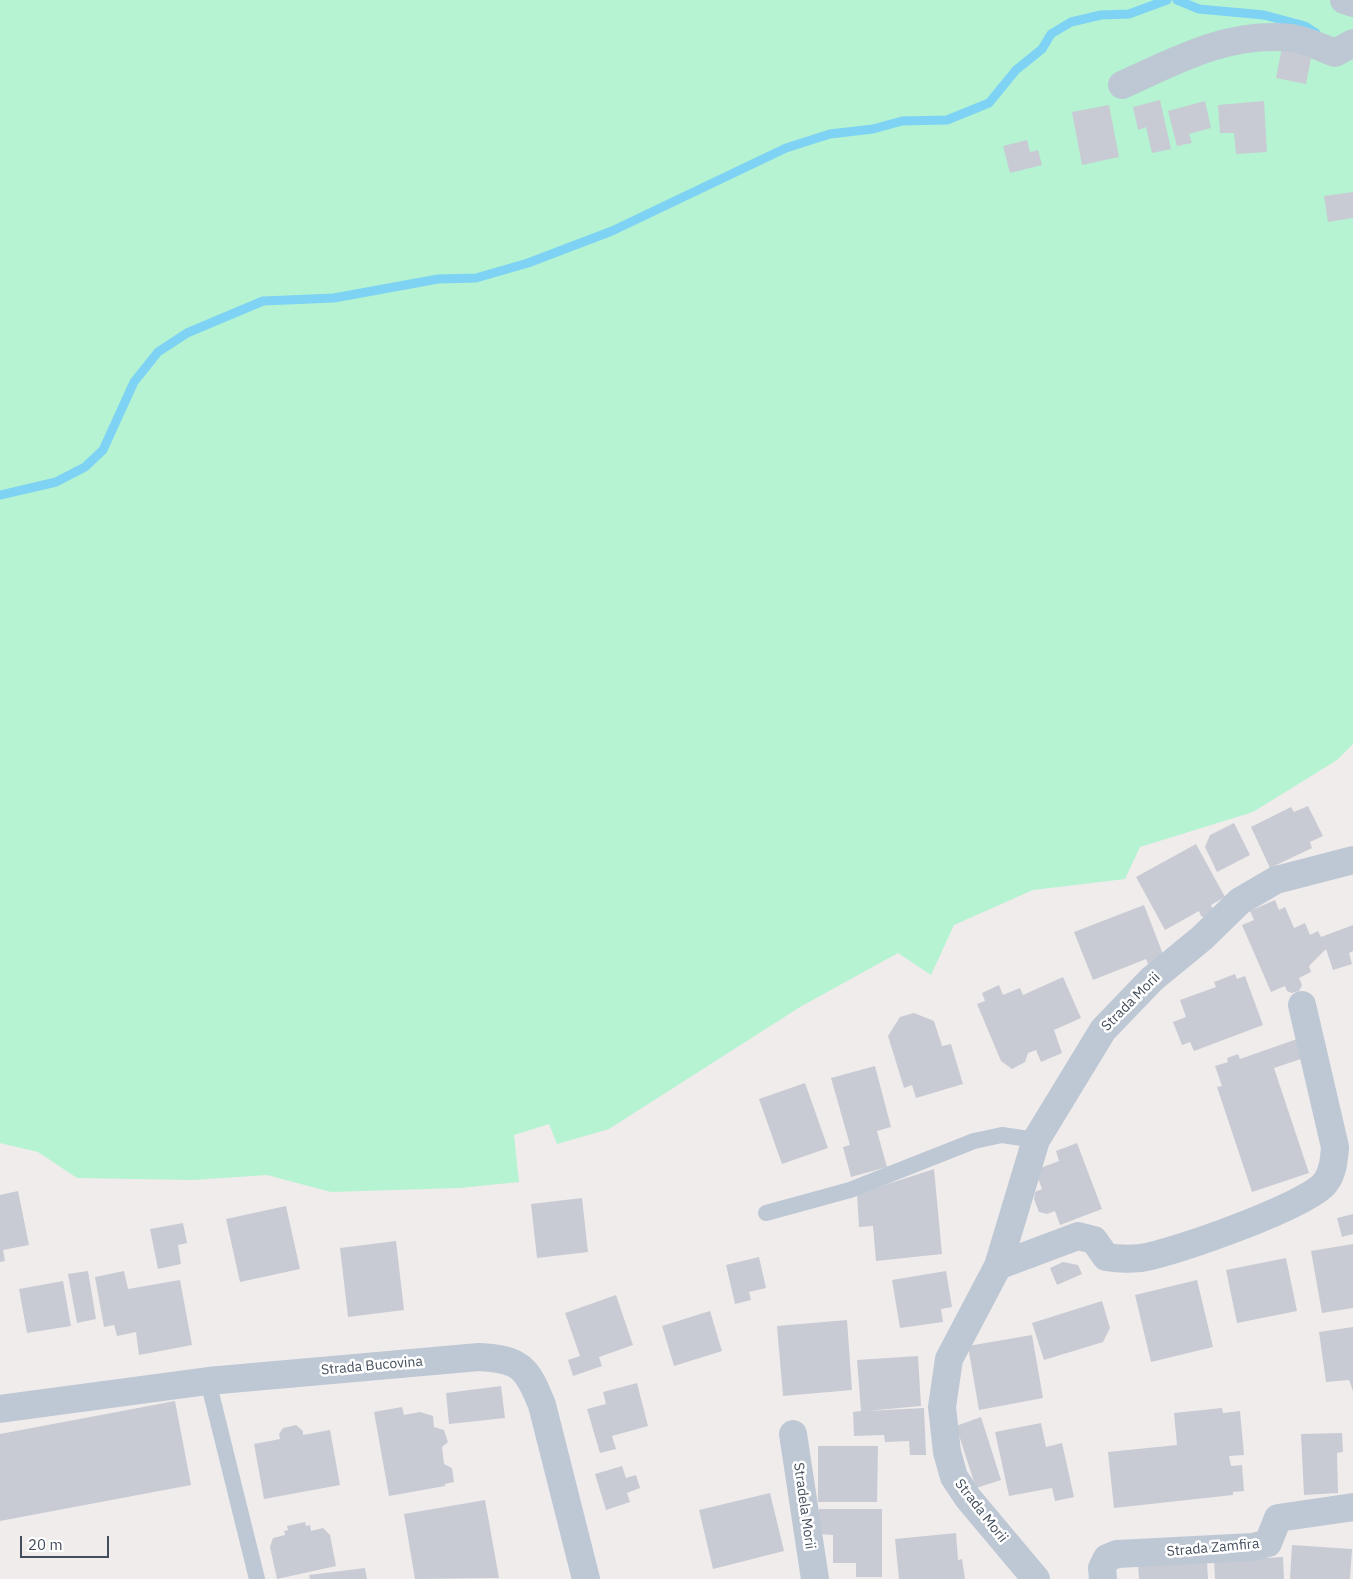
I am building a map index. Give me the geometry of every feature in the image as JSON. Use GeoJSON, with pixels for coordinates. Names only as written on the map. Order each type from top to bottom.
{"type":"FeatureCollection","features":[{"type":"Feature","properties":{"kind":"street"},"geometry":{"type":"LineString","coordinates":[[1344,0],[1353,2]]}},
{"type":"Feature","properties":{"kind":"street"},"geometry":{"type":"LineString","coordinates":[[1122,85],[1205,47],[1252,37],[1293,38],[1335,53],[1353,43]]}},
{"type":"Feature","properties":{"kind":"street","name":"Strada Morii"},"geometry":{"type":"LineString","coordinates":[[1036,1579],[968,1498],[954,1478],[947,1452],[942,1407],[949,1358],[998,1266],[1036,1140],[1103,1030],[1152,979],[1202,938],[1240,901],[1276,880],[1353,860]]}},
{"type":"Feature","properties":{"kind":"street"},"geometry":{"type":"LineString","coordinates":[[998,1266],[1078,1236],[1094,1240],[1106,1257],[1142,1258],[1224,1233],[1290,1205],[1312,1194],[1325,1184],[1333,1169],[1335,1147],[1302,1006]]}},
{"type":"Feature","properties":{"kind":"street","name":"Strada Bucovina"},"geometry":{"type":"LineString","coordinates":[[0,1409],[208,1381],[479,1356],[501,1358],[518,1364],[536,1389],[542,1405],[586,1579]]}},
{"type":"Feature","properties":{"kind":"street","name":"Stradela Morii"},"geometry":{"type":"LineString","coordinates":[[793,1434],[815,1579]]}},
{"type":"Feature","properties":{"kind":"street","name":"Strada Zamfira"},"geometry":{"type":"LineString","coordinates":[[1103,1579],[1102,1568],[1107,1558],[1117,1554],[1253,1547],[1268,1543],[1278,1518],[1353,1507]]}},
{"type":"Feature","properties":{"kind":"lane"},"geometry":{"type":"LineString","coordinates":[[766,1213],[850,1190],[974,1141],[1002,1135],[1036,1140]]}},
{"type":"Feature","properties":{"kind":"lane"},"geometry":{"type":"LineString","coordinates":[[208,1381],[257,1579]]}},
{"type":"Feature","properties":{"kind":"green space"},"geometry":{"type":"Polygon","coordinates":[[[0,0],[1353,0],[1353,744],[1337,760],[1253,812],[1140,847],[1125,879],[1033,890],[954,925],[931,975],[898,953],[800,1007],[609,1129],[557,1144],[549,1124],[514,1135],[519,1182],[459,1188],[331,1192],[267,1175],[193,1180],[77,1178],[38,1152],[0,1143],[0,0]]]}},
{"type":"Feature","properties":{"kind":"building"},"geometry":{"type":"Polygon","coordinates":[[[1282,47],[1312,53],[1306,84],[1276,78],[1282,47]]]}},
{"type":"Feature","properties":{"kind":"building"},"geometry":{"type":"Polygon","coordinates":[[[1160,100],[1171,149],[1152,153],[1146,127],[1138,130],[1133,107],[1160,100]]]}},
{"type":"Feature","properties":{"kind":"building"},"geometry":{"type":"Polygon","coordinates":[[[1205,101],[1211,128],[1189,134],[1192,143],[1177,146],[1168,111],[1205,101]]]}},
{"type":"Feature","properties":{"kind":"building"},"geometry":{"type":"Polygon","coordinates":[[[1264,101],[1267,152],[1236,154],[1234,133],[1220,133],[1218,105],[1264,101]]]}},
{"type":"Feature","properties":{"kind":"building"},"geometry":{"type":"Polygon","coordinates":[[[1109,105],[1119,157],[1082,165],[1072,112],[1109,105]]]}},
{"type":"Feature","properties":{"kind":"building"},"geometry":{"type":"Polygon","coordinates":[[[1027,140],[1030,152],[1038,150],[1042,165],[1010,173],[1003,146],[1027,140]]]}},
{"type":"Feature","properties":{"kind":"building"},"geometry":{"type":"Polygon","coordinates":[[[1353,192],[1353,218],[1328,222],[1324,196],[1353,192]]]}},
{"type":"Feature","properties":{"kind":"building"},"geometry":{"type":"Polygon","coordinates":[[[1308,806],[1323,836],[1310,842],[1312,848],[1270,868],[1251,827],[1291,807],[1294,812],[1308,806]]]}},
{"type":"Feature","properties":{"kind":"building"},"geometry":{"type":"Polygon","coordinates":[[[1234,823],[1250,855],[1217,872],[1205,847],[1210,835],[1234,823]]]}},
{"type":"Feature","properties":{"kind":"building"},"geometry":{"type":"Polygon","coordinates":[[[1196,844],[1225,897],[1211,905],[1213,909],[1206,918],[1201,916],[1199,911],[1165,930],[1136,877],[1196,844]]]}},
{"type":"Feature","properties":{"kind":"building"},"geometry":{"type":"Polygon","coordinates":[[[1275,900],[1279,910],[1285,907],[1294,928],[1305,923],[1310,935],[1318,931],[1321,937],[1353,925],[1353,951],[1349,953],[1352,964],[1333,970],[1326,949],[1309,966],[1311,972],[1299,978],[1302,985],[1299,991],[1292,993],[1287,991],[1285,986],[1271,992],[1242,925],[1254,920],[1250,911],[1275,900]]]}},
{"type":"Feature","properties":{"kind":"building"},"geometry":{"type":"Polygon","coordinates":[[[1144,905],[1166,962],[1150,968],[1146,959],[1093,980],[1074,932],[1144,905]]]}},
{"type":"Feature","properties":{"kind":"building"},"geometry":{"type":"Polygon","coordinates":[[[1235,974],[1237,979],[1245,976],[1263,1025],[1194,1051],[1190,1042],[1182,1045],[1173,1022],[1186,1017],[1180,1000],[1216,987],[1214,982],[1235,974]]]}},
{"type":"Feature","properties":{"kind":"building"},"geometry":{"type":"Polygon","coordinates":[[[1063,977],[1081,1018],[1054,1030],[1062,1053],[1041,1062],[1036,1050],[1028,1053],[1025,1062],[1012,1069],[1001,1061],[977,1004],[985,1001],[982,993],[999,985],[1003,995],[1020,988],[1023,995],[1063,977]]]}},
{"type":"Feature","properties":{"kind":"building"},"geometry":{"type":"Polygon","coordinates":[[[914,1013],[934,1021],[942,1046],[951,1044],[963,1084],[916,1098],[912,1085],[904,1088],[888,1036],[900,1017],[914,1013]]]}},
{"type":"Feature","properties":{"kind":"building"},"geometry":{"type":"Polygon","coordinates":[[[1297,1039],[1304,1058],[1274,1068],[1309,1173],[1252,1192],[1217,1087],[1222,1086],[1215,1066],[1228,1062],[1227,1058],[1238,1054],[1240,1059],[1297,1039]]]}},
{"type":"Feature","properties":{"kind":"building"},"geometry":{"type":"Polygon","coordinates":[[[875,1066],[891,1127],[877,1131],[887,1167],[851,1177],[843,1147],[850,1145],[831,1078],[875,1066]]]}},
{"type":"Feature","properties":{"kind":"building"},"geometry":{"type":"Polygon","coordinates":[[[805,1083],[828,1148],[782,1164],[759,1099],[805,1083]]]}},
{"type":"Feature","properties":{"kind":"building"},"geometry":{"type":"Polygon","coordinates":[[[1077,1143],[1102,1209],[1060,1225],[1055,1211],[1047,1214],[1039,1212],[1034,1199],[1035,1192],[1042,1189],[1035,1170],[1059,1161],[1056,1151],[1077,1143]]]}},
{"type":"Feature","properties":{"kind":"building"},"geometry":{"type":"Polygon","coordinates":[[[934,1169],[942,1254],[876,1261],[873,1226],[859,1227],[857,1194],[934,1169]]]}},
{"type":"Feature","properties":{"kind":"building"},"geometry":{"type":"Polygon","coordinates":[[[18,1191],[29,1245],[3,1250],[5,1261],[0,1262],[0,1195],[18,1191]]]}},
{"type":"Feature","properties":{"kind":"building"},"geometry":{"type":"Polygon","coordinates":[[[582,1198],[588,1252],[537,1258],[531,1204],[582,1198]]]}},
{"type":"Feature","properties":{"kind":"building"},"geometry":{"type":"Polygon","coordinates":[[[286,1206],[300,1269],[240,1282],[226,1219],[286,1206]]]}},
{"type":"Feature","properties":{"kind":"building"},"geometry":{"type":"Polygon","coordinates":[[[1353,1214],[1353,1234],[1342,1237],[1337,1218],[1353,1214]]]}},
{"type":"Feature","properties":{"kind":"building"},"geometry":{"type":"Polygon","coordinates":[[[183,1223],[187,1243],[178,1245],[181,1264],[158,1269],[150,1229],[183,1223]]]}},
{"type":"Feature","properties":{"kind":"building"},"geometry":{"type":"Polygon","coordinates":[[[396,1241],[404,1310],[348,1317],[340,1248],[396,1241]]]}},
{"type":"Feature","properties":{"kind":"building"},"geometry":{"type":"Polygon","coordinates":[[[1353,1244],[1353,1308],[1322,1313],[1311,1251],[1353,1244]]]}},
{"type":"Feature","properties":{"kind":"building"},"geometry":{"type":"Polygon","coordinates":[[[759,1257],[766,1288],[749,1292],[751,1300],[735,1304],[726,1265],[759,1257]]]}},
{"type":"Feature","properties":{"kind":"building"},"geometry":{"type":"Polygon","coordinates":[[[1286,1258],[1297,1311],[1237,1323],[1226,1270],[1286,1258]]]}},
{"type":"Feature","properties":{"kind":"building"},"geometry":{"type":"Polygon","coordinates":[[[1063,1262],[1078,1265],[1082,1274],[1057,1285],[1050,1268],[1063,1262]]]}},
{"type":"Feature","properties":{"kind":"building"},"geometry":{"type":"Polygon","coordinates":[[[88,1271],[96,1319],[77,1323],[68,1274],[88,1271]]]}},
{"type":"Feature","properties":{"kind":"building"},"geometry":{"type":"Polygon","coordinates":[[[124,1271],[128,1289],[180,1280],[192,1345],[139,1355],[136,1332],[117,1336],[114,1325],[104,1327],[95,1277],[124,1271]]]}},
{"type":"Feature","properties":{"kind":"building"},"geometry":{"type":"Polygon","coordinates":[[[946,1271],[952,1307],[941,1309],[943,1322],[900,1328],[892,1280],[946,1271]]]}},
{"type":"Feature","properties":{"kind":"building"},"geometry":{"type":"Polygon","coordinates":[[[1197,1280],[1213,1347],[1151,1362],[1135,1295],[1197,1280]]]}},
{"type":"Feature","properties":{"kind":"building"},"geometry":{"type":"Polygon","coordinates":[[[63,1281],[71,1326],[27,1333],[19,1289],[63,1281]]]}},
{"type":"Feature","properties":{"kind":"building"},"geometry":{"type":"Polygon","coordinates":[[[616,1295],[633,1345],[599,1357],[602,1366],[573,1376],[568,1360],[580,1356],[565,1313],[616,1295]]]}},
{"type":"Feature","properties":{"kind":"building"},"geometry":{"type":"Polygon","coordinates":[[[1102,1301],[1110,1328],[1103,1342],[1044,1360],[1032,1323],[1102,1301]]]}},
{"type":"Feature","properties":{"kind":"building"},"geometry":{"type":"Polygon","coordinates":[[[710,1311],[722,1351],[674,1366],[662,1326],[710,1311]]]}},
{"type":"Feature","properties":{"kind":"building"},"geometry":{"type":"Polygon","coordinates":[[[847,1320],[852,1390],[783,1396],[777,1326],[847,1320]]]}},
{"type":"Feature","properties":{"kind":"building"},"geometry":{"type":"Polygon","coordinates":[[[1353,1327],[1353,1391],[1349,1380],[1326,1382],[1319,1332],[1353,1327]]]}},
{"type":"Feature","properties":{"kind":"building"},"geometry":{"type":"Polygon","coordinates":[[[1032,1335],[1043,1398],[979,1410],[968,1346],[1032,1335]]]}},
{"type":"Feature","properties":{"kind":"building"},"geometry":{"type":"Polygon","coordinates":[[[918,1356],[921,1406],[866,1411],[924,1408],[926,1455],[910,1455],[909,1441],[885,1442],[884,1435],[854,1436],[853,1412],[861,1411],[857,1360],[918,1356]]]}},
{"type":"Feature","properties":{"kind":"building"},"geometry":{"type":"Polygon","coordinates":[[[637,1383],[648,1426],[612,1436],[616,1449],[600,1453],[587,1409],[606,1404],[603,1392],[637,1383]]]}},
{"type":"Feature","properties":{"kind":"building"},"geometry":{"type":"Polygon","coordinates":[[[501,1386],[505,1418],[449,1424],[446,1393],[501,1386]]]}},
{"type":"Feature","properties":{"kind":"building"},"geometry":{"type":"Polygon","coordinates":[[[175,1401],[191,1485],[0,1521],[0,1434],[175,1401]]]}},
{"type":"Feature","properties":{"kind":"building"},"geometry":{"type":"Polygon","coordinates":[[[402,1407],[404,1415],[420,1412],[433,1416],[434,1427],[444,1430],[448,1442],[442,1447],[444,1464],[452,1468],[454,1482],[445,1484],[445,1486],[389,1496],[374,1412],[402,1407]]]}},
{"type":"Feature","properties":{"kind":"building"},"geometry":{"type":"Polygon","coordinates":[[[1222,1408],[1223,1413],[1240,1411],[1244,1455],[1229,1456],[1231,1466],[1242,1465],[1244,1491],[1233,1492],[1233,1495],[1114,1508],[1108,1452],[1177,1445],[1174,1413],[1222,1408]]]}},
{"type":"Feature","properties":{"kind":"building"},"geometry":{"type":"Polygon","coordinates":[[[981,1417],[1001,1480],[976,1488],[956,1426],[981,1417]]]}},
{"type":"Feature","properties":{"kind":"building"},"geometry":{"type":"Polygon","coordinates":[[[1041,1423],[1046,1447],[1062,1443],[1074,1497],[1055,1501],[1052,1488],[1009,1496],[995,1432],[1041,1423]]]}},
{"type":"Feature","properties":{"kind":"building"},"geometry":{"type":"Polygon","coordinates":[[[296,1425],[303,1431],[303,1435],[330,1430],[340,1485],[264,1499],[254,1444],[280,1439],[279,1434],[283,1428],[296,1425]]]}},
{"type":"Feature","properties":{"kind":"building"},"geometry":{"type":"Polygon","coordinates":[[[1342,1433],[1343,1452],[1337,1453],[1338,1493],[1304,1495],[1301,1434],[1342,1433]]]}},
{"type":"Feature","properties":{"kind":"building"},"geometry":{"type":"Polygon","coordinates":[[[818,1446],[878,1446],[877,1502],[818,1502],[818,1446]]]}},
{"type":"Feature","properties":{"kind":"building"},"geometry":{"type":"Polygon","coordinates":[[[622,1466],[626,1478],[636,1475],[640,1488],[627,1493],[630,1502],[606,1510],[595,1474],[622,1466]]]}},
{"type":"Feature","properties":{"kind":"building"},"geometry":{"type":"Polygon","coordinates":[[[770,1493],[784,1551],[713,1569],[699,1510],[770,1493]]]}},
{"type":"Feature","properties":{"kind":"building"},"geometry":{"type":"Polygon","coordinates":[[[485,1500],[499,1578],[415,1579],[404,1514],[485,1500]]]}},
{"type":"Feature","properties":{"kind":"building"},"geometry":{"type":"Polygon","coordinates":[[[819,1509],[882,1509],[882,1577],[856,1577],[856,1563],[833,1563],[833,1535],[819,1534],[819,1509]]]}},
{"type":"Feature","properties":{"kind":"building"},"geometry":{"type":"Polygon","coordinates":[[[305,1522],[306,1526],[310,1525],[311,1531],[323,1528],[330,1535],[336,1566],[277,1579],[270,1547],[273,1538],[285,1535],[284,1531],[288,1530],[287,1526],[305,1522]]]}},
{"type":"Feature","properties":{"kind":"building"},"geometry":{"type":"Polygon","coordinates":[[[956,1533],[958,1560],[962,1559],[965,1579],[899,1579],[895,1539],[956,1533]]]}},
{"type":"Feature","properties":{"kind":"building"},"geometry":{"type":"Polygon","coordinates":[[[1292,1545],[1352,1549],[1350,1579],[1290,1579],[1292,1545]]]}},
{"type":"Feature","properties":{"kind":"building"},"geometry":{"type":"Polygon","coordinates":[[[1283,1557],[1284,1579],[1215,1579],[1214,1561],[1283,1557]]]}},
{"type":"Feature","properties":{"kind":"building"},"geometry":{"type":"Polygon","coordinates":[[[1207,1561],[1208,1579],[1139,1579],[1138,1564],[1207,1561]]]}},
{"type":"Feature","properties":{"kind":"building"},"geometry":{"type":"Polygon","coordinates":[[[365,1568],[367,1579],[310,1579],[309,1575],[365,1568]]]}},
{"type":"Feature","properties":{"kind":"waterway"},"geometry":{"type":"LineString","coordinates":[[0,495],[56,482],[85,467],[103,450],[134,382],[158,352],[187,333],[263,301],[334,298],[438,279],[476,278],[528,263],[612,231],[786,148],[830,134],[873,129],[902,121],[947,120],[989,103],[1016,70],[1042,49],[1051,34],[1071,22],[1101,15],[1129,14],[1167,0]]}},
{"type":"Feature","properties":{"kind":"waterway"},"geometry":{"type":"LineString","coordinates":[[1177,0],[1199,9],[1264,15],[1305,26],[1316,33]]}}]}
